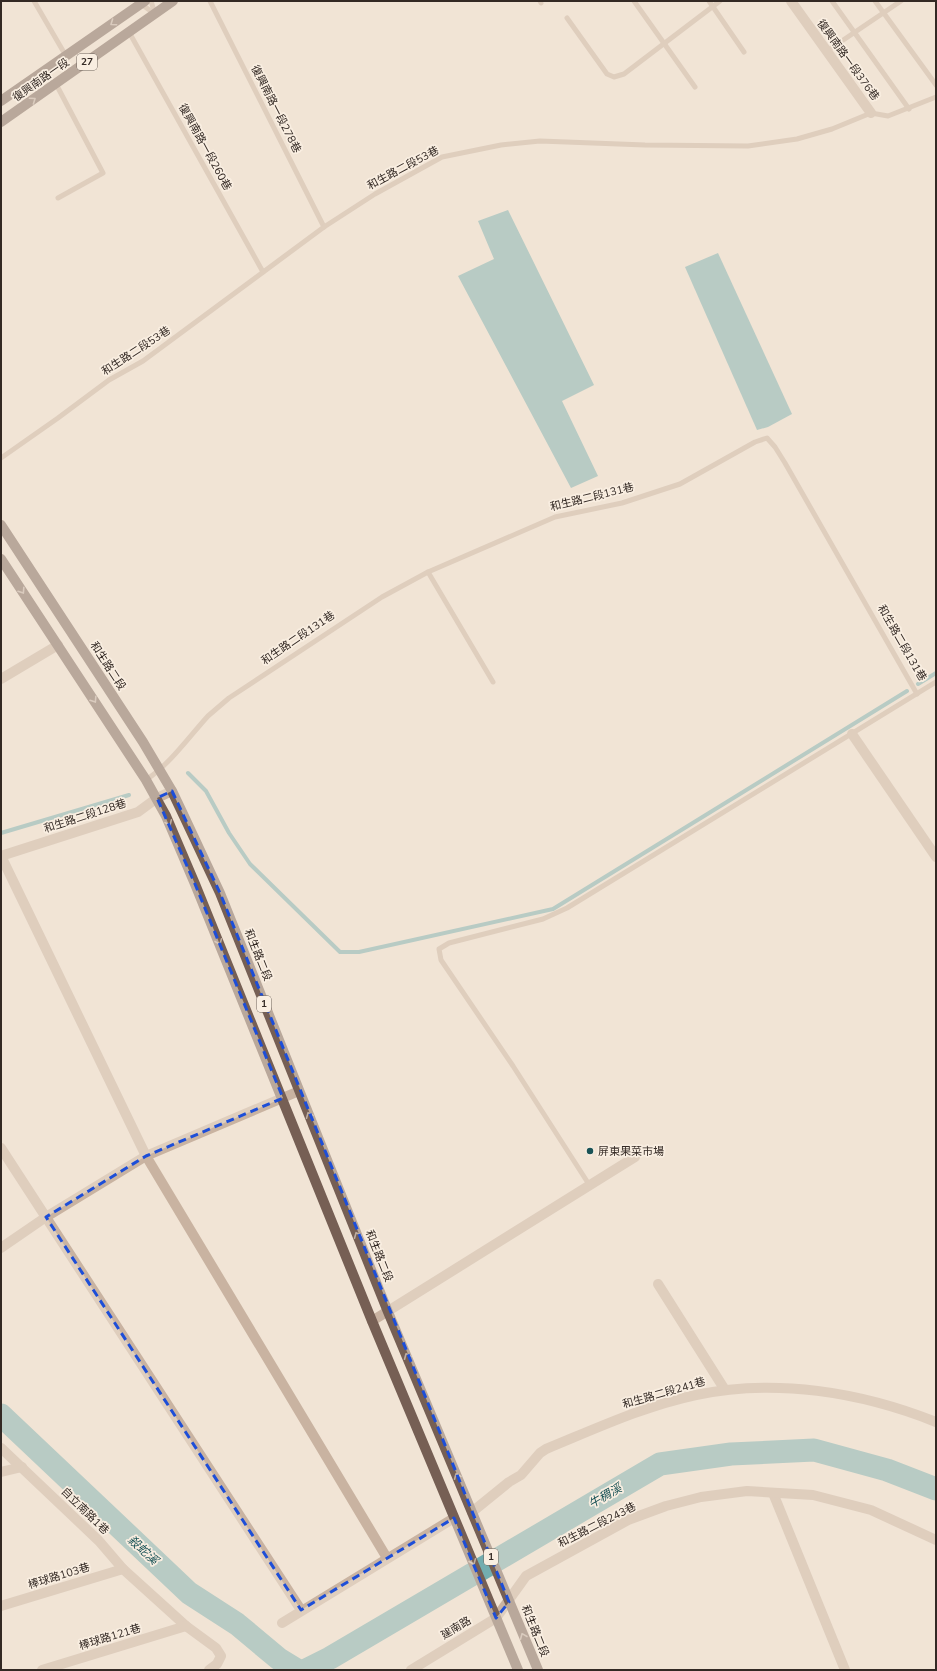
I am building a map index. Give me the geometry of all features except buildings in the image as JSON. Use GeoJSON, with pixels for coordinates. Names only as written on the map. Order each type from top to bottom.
{"type":"FeatureCollection","features":[{"type":"Feature","properties":{"kind":"main road","name":"復興南路一段"},"geometry":{"type":"LineString","coordinates":[[1,122],[173,1]]}},
{"type":"Feature","properties":{"kind":"main road","name":"復興南路一段"},"geometry":{"type":"LineString","coordinates":[[1,101],[144,2]]}},
{"type":"Feature","properties":{"kind":"main road","name":"和生路二段"},"geometry":{"type":"LineString","coordinates":[[1,525],[172,790],[220,893],[388,1312],[472,1512]]}},
{"type":"Feature","properties":{"kind":"main road","name":"1"},"geometry":{"type":"LineString","coordinates":[[1,559],[157,798],[196,884],[372,1320],[456,1522]]}},
{"type":"Feature","properties":{"kind":"main road","name":"1"},"geometry":{"type":"LineString","coordinates":[[472,1512],[509,1602]]}},
{"type":"Feature","properties":{"kind":"main road"},"geometry":{"type":"LineString","coordinates":[[456,1522],[518,1670]]}},
{"type":"Feature","properties":{"kind":"main road","name":"和生路二段"},"geometry":{"type":"LineString","coordinates":[[509,1602],[538,1670]]}},
{"type":"Feature","properties":{"kind":"street","name":"復興南路一段376巷"},"geometry":{"type":"LineString","coordinates":[[791,1],[871,113]]}},
{"type":"Feature","properties":{"kind":"street"},"geometry":{"type":"LineString","coordinates":[[1,679],[58,645]]}},
{"type":"Feature","properties":{"kind":"street"},"geometry":{"type":"LineString","coordinates":[[852,734],[936,857]]}},
{"type":"Feature","properties":{"kind":"street","name":"和生路二段128巷"},"geometry":{"type":"LineString","coordinates":[[1,856],[138,812],[157,798],[172,790]]}},
{"type":"Feature","properties":{"kind":"street"},"geometry":{"type":"LineString","coordinates":[[1,856],[146,1156],[387,1558]]}},
{"type":"Feature","properties":{"kind":"street"},"geometry":{"type":"LineString","coordinates":[[1,1248],[46,1217],[146,1156],[299,1091]]}},
{"type":"Feature","properties":{"kind":"street"},"geometry":{"type":"LineString","coordinates":[[1,1148],[301,1610]]}},
{"type":"Feature","properties":{"kind":"street"},"geometry":{"type":"LineString","coordinates":[[372,1320],[388,1312],[635,1158]]}},
{"type":"Feature","properties":{"kind":"street"},"geometry":{"type":"LineString","coordinates":[[658,1284],[725,1390]]}},
{"type":"Feature","properties":{"kind":"street","name":"和生路二段241巷"},"geometry":{"type":"LineString","coordinates":[[472,1512],[509,1482],[521,1475],[546,1449],[636,1412],[696,1395],[738,1388],[797,1389],[856,1397],[906,1410],[936,1422]]}},
{"type":"Feature","properties":{"kind":"street","name":"自立南路1巷"},"geometry":{"type":"LineString","coordinates":[[1,1448],[99,1541],[123,1569],[186,1626],[216,1648],[221,1656],[217,1664],[209,1670]]}},
{"type":"Feature","properties":{"kind":"street"},"geometry":{"type":"LineString","coordinates":[[1,1472],[22,1468]]}},
{"type":"Feature","properties":{"kind":"street","name":"和生路二段243巷"},"geometry":{"type":"LineString","coordinates":[[526,1576],[628,1520],[666,1506],[701,1497],[739,1492],[813,1495],[871,1510],[936,1540]]}},
{"type":"Feature","properties":{"kind":"street"},"geometry":{"type":"LineString","coordinates":[[774,1493],[845,1670]]}},
{"type":"Feature","properties":{"kind":"street"},"geometry":{"type":"LineString","coordinates":[[282,1623],[387,1558],[456,1522]]}},
{"type":"Feature","properties":{"kind":"street","name":"棒球路103巷"},"geometry":{"type":"LineString","coordinates":[[1,1606],[123,1569]]}},
{"type":"Feature","properties":{"kind":"street","name":"建南路"},"geometry":{"type":"LineString","coordinates":[[411,1670],[496,1617],[509,1602],[526,1576]]}},
{"type":"Feature","properties":{"kind":"street","name":"棒球路121巷"},"geometry":{"type":"LineString","coordinates":[[42,1670],[186,1626]]}},
{"type":"Feature","properties":{"kind":"lane"},"geometry":{"type":"LineString","coordinates":[[34,1],[66,56]]}},
{"type":"Feature","properties":{"kind":"lane","name":"復興南路一段278巷"},"geometry":{"type":"LineString","coordinates":[[210,1],[324,227]]}},
{"type":"Feature","properties":{"kind":"lane"},"geometry":{"type":"LineString","coordinates":[[634,1],[695,87]]}},
{"type":"Feature","properties":{"kind":"lane"},"geometry":{"type":"LineString","coordinates":[[709,1],[744,52]]}},
{"type":"Feature","properties":{"kind":"lane"},"geometry":{"type":"LineString","coordinates":[[567,18],[606,74],[614,77],[624,74],[720,1]]}},
{"type":"Feature","properties":{"kind":"lane"},"geometry":{"type":"LineString","coordinates":[[832,1],[909,109]]}},
{"type":"Feature","properties":{"kind":"lane"},"geometry":{"type":"LineString","coordinates":[[875,1],[936,85]]}},
{"type":"Feature","properties":{"kind":"lane"},"geometry":{"type":"LineString","coordinates":[[827,51],[901,1]]}},
{"type":"Feature","properties":{"kind":"lane"},"geometry":{"type":"LineString","coordinates":[[144,2],[155,14]]}},
{"type":"Feature","properties":{"kind":"lane"},"geometry":{"type":"LineString","coordinates":[[144,2],[155,14]]}},
{"type":"Feature","properties":{"kind":"lane","name":"復興南路一段260巷"},"geometry":{"type":"LineString","coordinates":[[129,32],[263,272]]}},
{"type":"Feature","properties":{"kind":"lane"},"geometry":{"type":"LineString","coordinates":[[56,84],[103,173],[58,198]]}},
{"type":"Feature","properties":{"kind":"lane","name":"和生路二段53巷"},"geometry":{"type":"LineString","coordinates":[[1,458],[109,380],[143,361],[324,227],[375,194],[442,157],[501,145],[540,141],[645,145],[748,146],[797,139],[832,129],[871,113],[888,116],[909,109],[936,97]]}},
{"type":"Feature","properties":{"kind":"lane","name":"和生路二段131巷"},"geometry":{"type":"LineString","coordinates":[[146,780],[160,770],[184,746],[209,716],[229,698],[382,597],[428,572],[556,517],[622,503],[680,484],[755,442],[766,438],[775,446],[917,694]]}},
{"type":"Feature","properties":{"kind":"lane"},"geometry":{"type":"LineString","coordinates":[[428,572],[493,682]]}},
{"type":"Feature","properties":{"kind":"lane"},"geometry":{"type":"LineString","coordinates":[[590,1186],[513,1066],[442,960],[439,949],[449,943],[543,919],[567,908],[936,682]]}},
{"type":"Feature","properties":{"kind":"highlighted area"},"geometry":{"type":"Polygon","coordinates":[[[172,791],[220,893],[509,1602],[496,1618],[454,1518],[301,1610],[46,1217],[146,1156],[283,1098],[195,884],[157,798],[172,791]]]}},
{"type":"Feature","properties":{"kind":"water"},"geometry":{"type":"Polygon","coordinates":[[[508,210],[594,385],[562,401],[598,476],[571,488],[458,276],[494,259],[478,221],[508,210]]]}},
{"type":"Feature","properties":{"kind":"water"},"geometry":{"type":"Polygon","coordinates":[[[718,253],[792,414],[768,427],[757,430],[685,267],[718,253]]]}},
{"type":"Feature","properties":{"kind":"waterway"},"geometry":{"type":"LineString","coordinates":[[918,684],[936,673]]}},
{"type":"Feature","properties":{"kind":"waterway"},"geometry":{"type":"LineString","coordinates":[[188,773],[206,791],[229,833],[250,864],[340,952],[359,952],[553,909],[907,691]]}},
{"type":"Feature","properties":{"kind":"waterway"},"geometry":{"type":"LineString","coordinates":[[1,833],[129,795]]}},
{"type":"Feature","properties":{"kind":"waterway","name":"殺蛇溪"},"geometry":{"type":"LineString","coordinates":[[1,1415],[189,1593],[237,1624],[279,1659],[297,1670]]}},
{"type":"Feature","properties":{"kind":"waterway","name":"牛稠溪"},"geometry":{"type":"LineString","coordinates":[[306,1670],[330,1658],[660,1464],[731,1454],[814,1450],[887,1470],[936,1489]]}},
{"type":"Feature","properties":{"kind":"place","name":"屏東果菜市場"},"geometry":{"type":"Point","coordinates":[590,1151]}}]}
